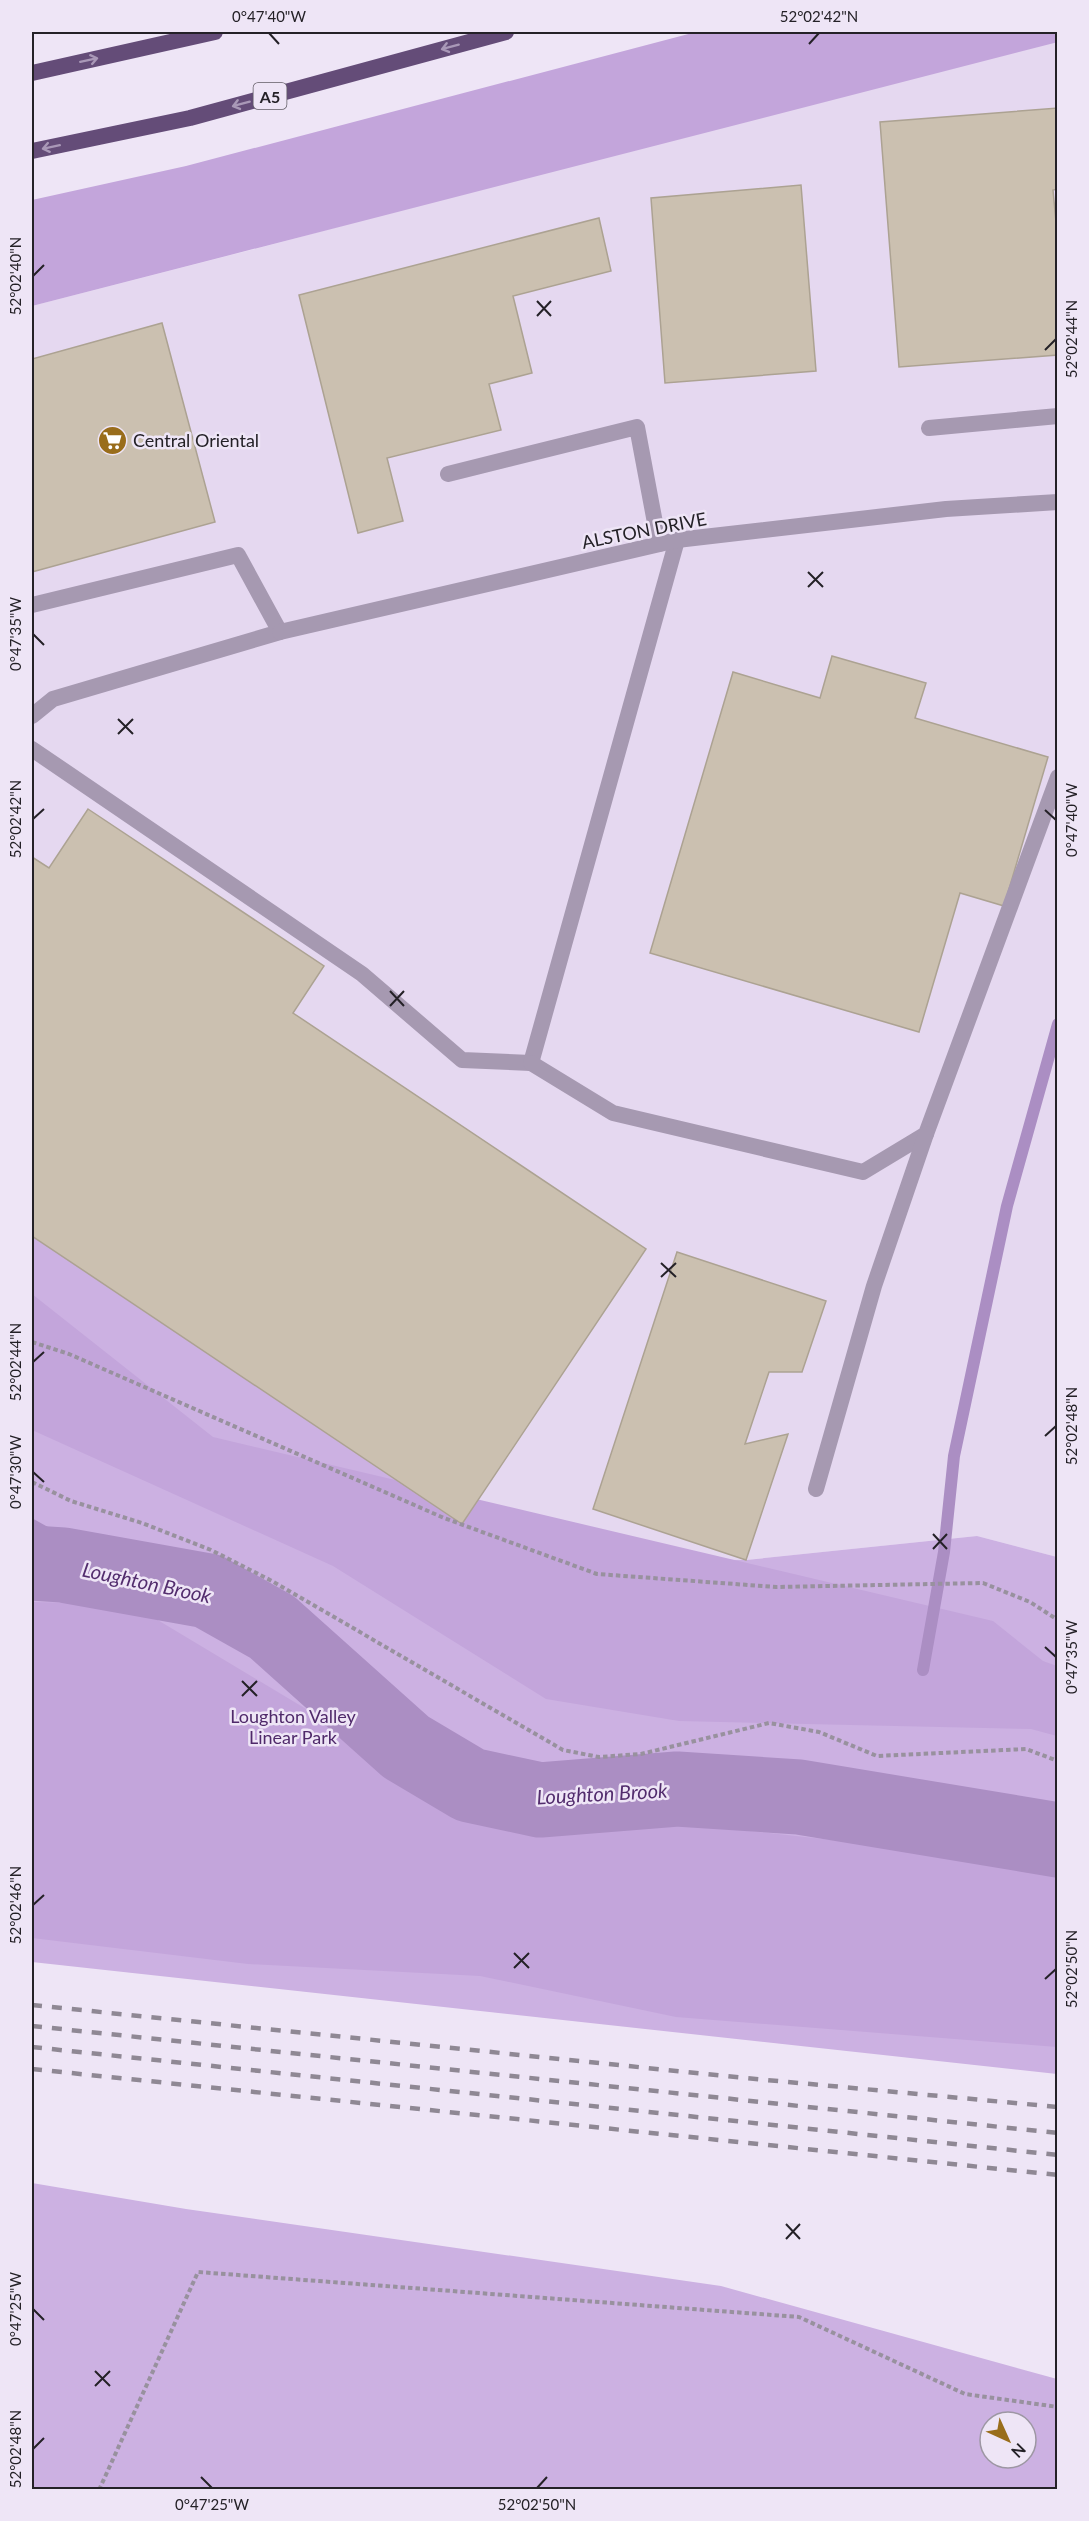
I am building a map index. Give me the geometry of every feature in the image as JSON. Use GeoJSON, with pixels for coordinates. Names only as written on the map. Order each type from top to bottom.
{"type":"FeatureCollection","features":[{"type":"Feature","properties":{"kind":"highway"},"geometry":{"type":"LineString","coordinates":[[32,73],[215,32]]}},
{"type":"Feature","properties":{"kind":"highway","name":"A5"},"geometry":{"type":"LineString","coordinates":[[32,151],[190,118],[506,32]]}},
{"type":"Feature","properties":{"kind":"street"},"geometry":{"type":"LineString","coordinates":[[929,428],[1058,416]]}},
{"type":"Feature","properties":{"kind":"street"},"geometry":{"type":"LineString","coordinates":[[448,474],[637,427],[658,544]]}},
{"type":"Feature","properties":{"kind":"street","name":"ALSTON DRIVE"},"geometry":{"type":"LineString","coordinates":[[32,716],[53,699],[280,632],[677,540],[946,509],[1058,502]]}},
{"type":"Feature","properties":{"kind":"street"},"geometry":{"type":"LineString","coordinates":[[531,1063],[677,540]]}},
{"type":"Feature","properties":{"kind":"street"},"geometry":{"type":"LineString","coordinates":[[32,605],[238,555],[280,632]]}},
{"type":"Feature","properties":{"kind":"street"},"geometry":{"type":"LineString","coordinates":[[32,749],[362,974],[462,1060],[531,1063],[613,1113],[863,1172],[926,1134]]}},
{"type":"Feature","properties":{"kind":"street"},"geometry":{"type":"LineString","coordinates":[[816,1489],[874,1286],[926,1134],[1058,777]]}},
{"type":"Feature","properties":{"kind":"path"},"geometry":{"type":"LineString","coordinates":[[32,1342],[69,1354],[444,1518],[597,1574],[776,1587],[983,1583],[1030,1602],[1058,1620]]}},
{"type":"Feature","properties":{"kind":"path"},"geometry":{"type":"LineString","coordinates":[[32,1482],[70,1501],[142,1523],[211,1550],[272,1581],[563,1750],[599,1757],[641,1754],[769,1723],[819,1732],[877,1756],[1026,1749],[1058,1761]]}},
{"type":"Feature","properties":{"kind":"path"},"geometry":{"type":"LineString","coordinates":[[99,2490],[198,2272],[800,2317],[965,2394],[1058,2407]]}},
{"type":"Feature","properties":{"kind":"shaded area"},"geometry":{"type":"Polygon","coordinates":[[[1057,32],[1057,1557],[977,1536],[746,1560],[630,1559],[462,1524],[32,1236],[32,306],[278,243],[1057,32]]]}},
{"type":"Feature","properties":{"kind":"green space"},"geometry":{"type":"Polygon","coordinates":[[[696,32],[1057,32],[1058,42],[32,306],[32,200],[186,166],[696,32]]]}},
{"type":"Feature","properties":{"kind":"green space","name":"Loughton Valley Linear Park"},"geometry":{"type":"Polygon","coordinates":[[[32,1236],[462,1524],[630,1559],[746,1560],[977,1536],[1057,1557],[1057,2074],[32,1962],[32,1236]]]}},
{"type":"Feature","properties":{"kind":"green space"},"geometry":{"type":"Polygon","coordinates":[[[32,1294],[213,1437],[993,1621],[1043,1661],[1057,1666],[1057,1736],[1031,1729],[679,1721],[546,1699],[333,1566],[32,1430],[32,1294]]]}},
{"type":"Feature","properties":{"kind":"green space"},"geometry":{"type":"Polygon","coordinates":[[[32,1602],[131,1604],[438,1788],[724,1828],[969,1855],[1057,1872],[1057,2047],[676,2017],[480,1976],[248,1964],[32,1938],[32,1602]]]}},
{"type":"Feature","properties":{"kind":"green space"},"geometry":{"type":"Polygon","coordinates":[[[32,2183],[186,2209],[721,2286],[1057,2379],[1057,2489],[32,2489],[32,2183]]]}},
{"type":"Feature","properties":{"kind":"building"},"geometry":{"type":"Polygon","coordinates":[[[1058,108],[1058,189],[1053,190],[1058,243],[1058,355],[899,367],[880,122],[1058,108]]]}},
{"type":"Feature","properties":{"kind":"building"},"geometry":{"type":"Polygon","coordinates":[[[801,185],[816,371],[665,383],[651,198],[801,185]]]}},
{"type":"Feature","properties":{"kind":"building"},"geometry":{"type":"Polygon","coordinates":[[[599,218],[611,271],[513,296],[532,373],[489,384],[501,430],[387,458],[403,521],[358,533],[299,295],[599,218]]]}},
{"type":"Feature","properties":{"kind":"building","name":"Central Oriental"},"geometry":{"type":"Polygon","coordinates":[[[162,323],[215,522],[32,572],[32,359],[162,323]]]}},
{"type":"Feature","properties":{"kind":"building"},"geometry":{"type":"Polygon","coordinates":[[[832,656],[926,683],[915,718],[1048,757],[1004,906],[960,893],[919,1032],[650,953],[733,672],[820,698],[832,656]]]}},
{"type":"Feature","properties":{"kind":"building"},"geometry":{"type":"Polygon","coordinates":[[[88,809],[324,966],[293,1013],[646,1249],[462,1524],[32,1236],[32,857],[49,868],[88,809]]]}},
{"type":"Feature","properties":{"kind":"building"},"geometry":{"type":"Polygon","coordinates":[[[677,1252],[826,1301],[802,1372],[769,1372],[745,1444],[788,1434],[746,1560],[593,1509],[677,1252]]]}},
{"type":"Feature","properties":{"kind":"waterway"},"geometry":{"type":"LineString","coordinates":[[923,1670],[944,1552],[954,1456],[1007,1206],[1058,1024]]}},
{"type":"Feature","properties":{"kind":"waterway"},"geometry":{"type":"LineString","coordinates":[[32,1525],[122,1575]]}},
{"type":"Feature","properties":{"kind":"waterway","name":"Loughton Brook"},"geometry":{"type":"LineString","coordinates":[[32,1563],[63,1565],[208,1591],[272,1627],[406,1747],[470,1785],[540,1800],[677,1789],[799,1797],[1058,1840]]}},
{"type":"Feature","properties":{"kind":"railway"},"geometry":{"type":"LineString","coordinates":[[32,2005],[745,2078],[1058,2107]]}},
{"type":"Feature","properties":{"kind":"railway"},"geometry":{"type":"LineString","coordinates":[[32,2026],[1058,2133]]}},
{"type":"Feature","properties":{"kind":"railway"},"geometry":{"type":"LineString","coordinates":[[32,2047],[1058,2155]]}},
{"type":"Feature","properties":{"kind":"railway"},"geometry":{"type":"LineString","coordinates":[[32,2069],[1058,2175]]}},
{"type":"Feature","properties":{"kind":"place","name":"Central Oriental"},"geometry":{"type":"Point","coordinates":[112,440]}}]}
